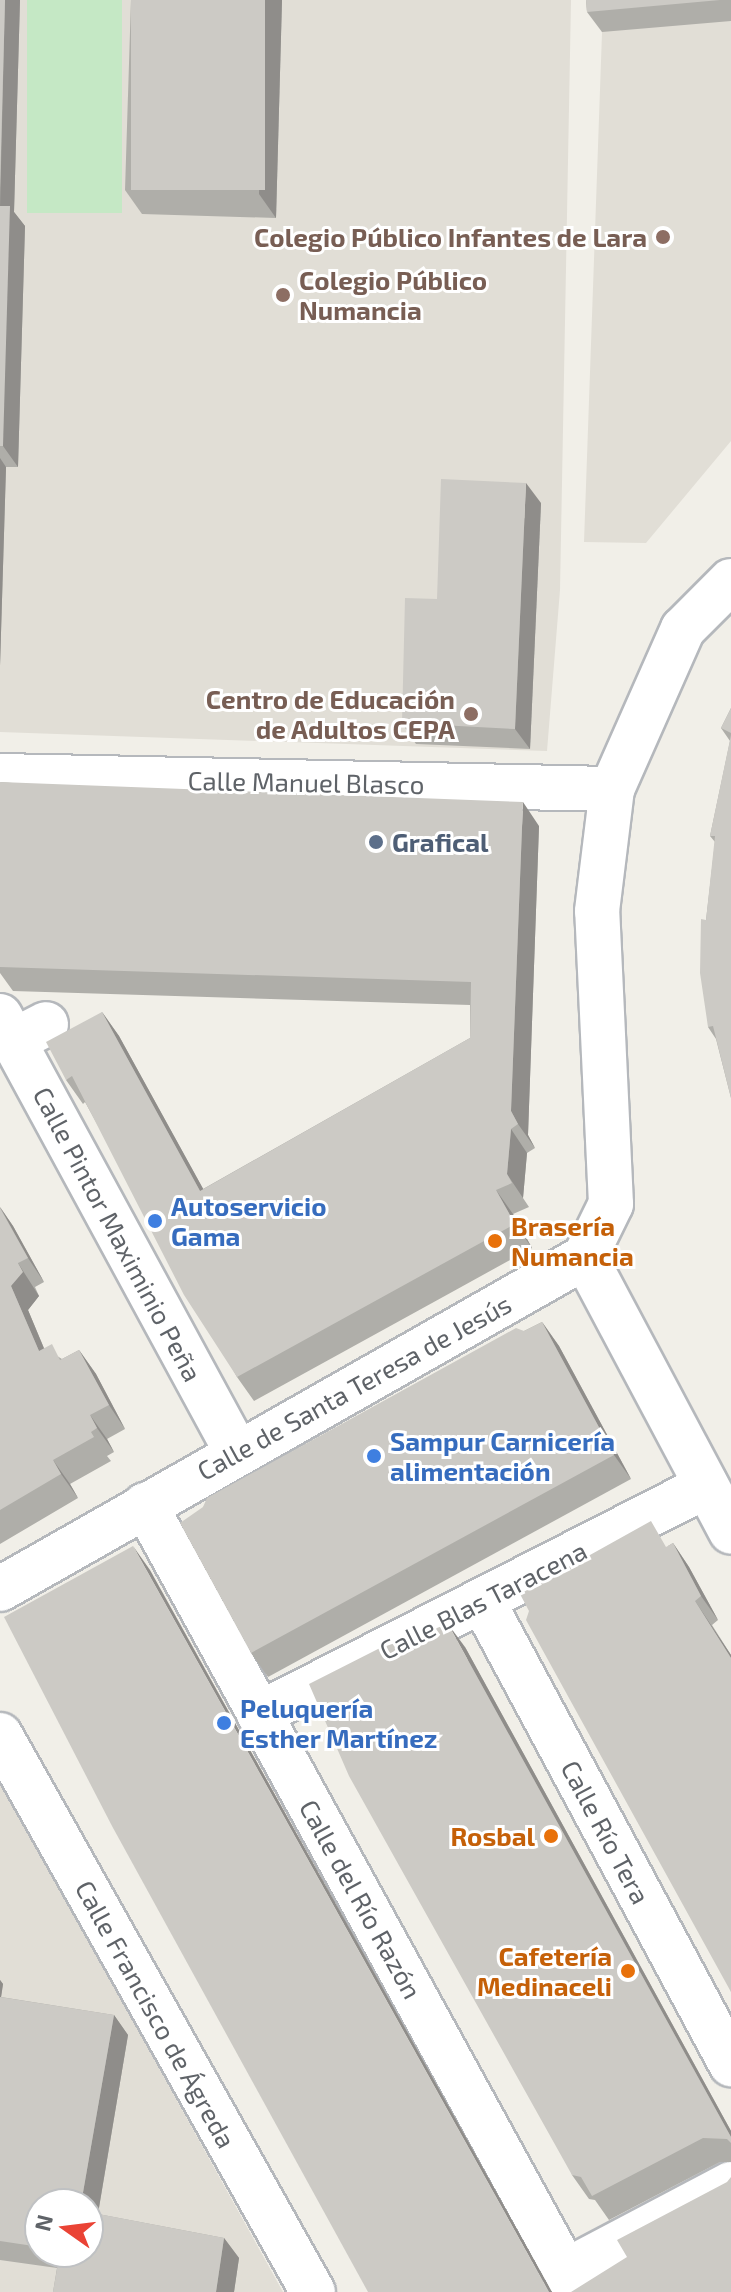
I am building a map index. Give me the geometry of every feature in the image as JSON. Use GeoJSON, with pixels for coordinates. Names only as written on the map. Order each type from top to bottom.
{"type":"FeatureCollection","features":[{"type":"Feature","properties":{"kind":"street"},"geometry":{"type":"LineString","coordinates":[[731,581],[683,629],[612,789],[597,911],[611,1204],[585,1257],[731,1532]]}},
{"type":"Feature","properties":{"kind":"street","name":"Calle Manuel Blasco"},"geometry":{"type":"LineString","coordinates":[[0,776],[612,789]]}},
{"type":"Feature","properties":{"kind":"street","name":"Calle Pintor Maximinio Peña"},"geometry":{"type":"LineString","coordinates":[[20,1027],[237,1452]]}},
{"type":"Feature","properties":{"kind":"street","name":"Calle de Santa Teresa de Jesús"},"geometry":{"type":"LineString","coordinates":[[0,1589],[585,1257]]}},
{"type":"Feature","properties":{"kind":"street","name":"Calle Blas Taracena"},"geometry":{"type":"LineString","coordinates":[[259,1714],[706,1486]]}},
{"type":"Feature","properties":{"kind":"street","name":"Calle del Río Razón"},"geometry":{"type":"LineString","coordinates":[[145,1505],[571,2282]]}},
{"type":"Feature","properties":{"kind":"street","name":"Calle Río Tera"},"geometry":{"type":"LineString","coordinates":[[482,1600],[731,2064]]}},
{"type":"Feature","properties":{"kind":"street","name":"Calle Francisco de Ágreda"},"geometry":{"type":"LineString","coordinates":[[0,1735],[313,2292]]}},
{"type":"Feature","properties":{"kind":"street"},"geometry":{"type":"LineString","coordinates":[[571,2282],[731,2184]]}},
{"type":"Feature","properties":{"kind":"shaded area","name":"Colegio Público Numancia"},"geometry":{"type":"Polygon","coordinates":[[[0,0],[571,0],[560,590],[547,751],[0,732],[0,0]]]}},
{"type":"Feature","properties":{"kind":"shaded area","name":"Colegio Público Infantes de Lara"},"geometry":{"type":"Polygon","coordinates":[[[598,0],[731,0],[731,441],[646,543],[584,542],[602,33],[598,0]]]}},
{"type":"Feature","properties":{"kind":"shaded area"},"geometry":{"type":"Polygon","coordinates":[[[0,1781],[283,2292],[0,2292],[0,1781]]]}},
{"type":"Feature","properties":{"kind":"green space"},"geometry":{"type":"Polygon","coordinates":[[[27,0],[122,0],[122,213],[27,213],[27,0]]]}},
{"type":"Feature","properties":{"kind":"building"},"geometry":{"type":"Polygon","coordinates":[[[0,0],[5,0],[0,188],[0,0]]]}},
{"type":"Feature","properties":{"kind":"building"},"geometry":{"type":"Polygon","coordinates":[[[131,0],[265,0],[265,190],[131,190],[131,0]]]}},
{"type":"Feature","properties":{"kind":"building"},"geometry":{"type":"Polygon","coordinates":[[[586,0],[720,0],[587,12],[586,0]]]}},
{"type":"Feature","properties":{"kind":"building"},"geometry":{"type":"Polygon","coordinates":[[[0,206],[10,206],[3,446],[0,446],[0,206]]]}},
{"type":"Feature","properties":{"kind":"building"},"geometry":{"type":"Polygon","coordinates":[[[441,479],[526,483],[515,729],[402,723],[405,598],[437,599],[441,479]]]}},
{"type":"Feature","properties":{"kind":"building"},"geometry":{"type":"Polygon","coordinates":[[[731,708],[731,733],[721,728],[731,708]]]}},
{"type":"Feature","properties":{"kind":"building"},"geometry":{"type":"Polygon","coordinates":[[[731,735],[731,1098],[713,1026],[708,1027],[700,973],[701,919],[706,920],[715,836],[710,836],[731,735]]]}},
{"type":"Feature","properties":{"kind":"building"},"geometry":{"type":"Polygon","coordinates":[[[0,782],[523,802],[511,1111],[518,1124],[511,1129],[507,1174],[512,1183],[496,1190],[515,1224],[237,1377],[184,1295],[72,1076],[66,1080],[46,1042],[102,1012],[200,1191],[470,1038],[471,982],[0,967],[0,782]]]}},
{"type":"Feature","properties":{"kind":"building"},"geometry":{"type":"Polygon","coordinates":[[[0,1208],[28,1258],[18,1263],[23,1272],[11,1286],[39,1351],[52,1344],[60,1360],[79,1350],[109,1405],[90,1415],[97,1428],[91,1432],[94,1437],[53,1460],[61,1474],[0,1510],[0,1208]]]}},
{"type":"Feature","properties":{"kind":"building"},"geometry":{"type":"Polygon","coordinates":[[[542,1322],[614,1455],[251,1653],[180,1523],[203,1507],[207,1498],[516,1328],[524,1331],[542,1322]]]}},
{"type":"Feature","properties":{"kind":"building"},"geometry":{"type":"Polygon","coordinates":[[[651,1521],[666,1547],[673,1543],[701,1596],[695,1601],[731,1658],[731,1992],[526,1620],[529,1611],[520,1594],[651,1521]]]}},
{"type":"Feature","properties":{"kind":"building"},"geometry":{"type":"Polygon","coordinates":[[[133,1546],[549,2292],[368,2292],[112,1826],[4,1617],[133,1546]]]}},
{"type":"Feature","properties":{"kind":"building"},"geometry":{"type":"Polygon","coordinates":[[[448,1624],[731,2137],[731,2143],[727,2139],[703,2138],[592,2196],[581,2177],[572,2175],[349,1776],[309,1684],[378,1649],[448,1624]]]}},
{"type":"Feature","properties":{"kind":"building"},"geometry":{"type":"Polygon","coordinates":[[[0,1997],[114,2015],[84,2188],[24,2188],[24,2245],[0,2241],[0,1997]]]}},
{"type":"Feature","properties":{"kind":"building"},"geometry":{"type":"Polygon","coordinates":[[[731,2177],[731,2292],[571,2292],[627,2257],[617,2240],[727,2182],[731,2177]]]}},
{"type":"Feature","properties":{"kind":"building"},"geometry":{"type":"Polygon","coordinates":[[[104,2215],[224,2238],[216,2292],[53,2292],[57,2268],[104,2268],[104,2215]]]}},
{"type":"Feature","properties":{"kind":"place","name":"Colegio Público Infantes de Lara"},"geometry":{"type":"Point","coordinates":[663,237]}},
{"type":"Feature","properties":{"kind":"place","name":"Colegio Público Numancia"},"geometry":{"type":"Point","coordinates":[283,295]}},
{"type":"Feature","properties":{"kind":"place","name":"Centro de Educación de Adultos CEPA"},"geometry":{"type":"Point","coordinates":[471,714]}},
{"type":"Feature","properties":{"kind":"place","name":"Grafical"},"geometry":{"type":"Point","coordinates":[376,842]}},
{"type":"Feature","properties":{"kind":"place","name":"Autoservicio Gama"},"geometry":{"type":"Point","coordinates":[155,1221]}},
{"type":"Feature","properties":{"kind":"place","name":"Brasería Numancia"},"geometry":{"type":"Point","coordinates":[495,1241]}},
{"type":"Feature","properties":{"kind":"place","name":"Sampur Carnicería alimentación"},"geometry":{"type":"Point","coordinates":[374,1456]}},
{"type":"Feature","properties":{"kind":"place","name":"Peluquería Esther Martínez"},"geometry":{"type":"Point","coordinates":[224,1723]}},
{"type":"Feature","properties":{"kind":"place","name":"Rosbal"},"geometry":{"type":"Point","coordinates":[551,1836]}},
{"type":"Feature","properties":{"kind":"place","name":"Cafetería Medinaceli"},"geometry":{"type":"Point","coordinates":[628,1971]}}]}
